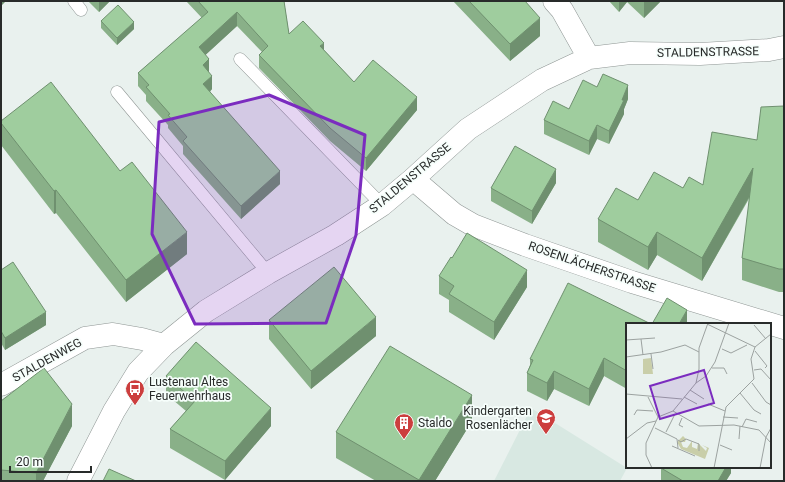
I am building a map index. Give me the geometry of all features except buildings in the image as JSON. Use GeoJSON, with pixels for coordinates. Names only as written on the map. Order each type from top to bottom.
{"type":"FeatureCollection","features":[{"type":"Feature","properties":{"kind":"street"},"geometry":{"type":"LineString","coordinates":[[562,4],[589,58]]}},
{"type":"Feature","properties":{"kind":"street","name":"STALDENSTRASSE"},"geometry":{"type":"LineString","coordinates":[[78,481],[114,411],[138,372],[164,345],[206,312],[268,273],[336,235],[382,204],[413,179],[468,129],[542,80],[589,58],[630,53],[708,53],[770,50],[784,47]]}},
{"type":"Feature","properties":{"kind":"street","name":"ROSENLÄCHERSTRASSE"},"geometry":{"type":"LineString","coordinates":[[413,179],[454,214],[481,228],[632,282],[767,323]]}},
{"type":"Feature","properties":{"kind":"street","name":"ROSENLÄCHERSTRASSE"},"geometry":{"type":"LineString","coordinates":[[771,324],[784,328]]}},
{"type":"Feature","properties":{"kind":"street","name":"STALDENWEG"},"geometry":{"type":"LineString","coordinates":[[1,385],[85,338],[113,334],[142,339],[164,345]]}},
{"type":"Feature","properties":{"kind":"lane"},"geometry":{"type":"LineString","coordinates":[[240,59],[382,204]]}},
{"type":"Feature","properties":{"kind":"lane"},"geometry":{"type":"LineString","coordinates":[[117,92],[268,273]]}},
{"type":"Feature","properties":{"kind":"highlighted area"},"geometry":{"type":"Polygon","coordinates":[[[269,95],[365,135],[356,235],[326,323],[195,324],[152,234],[159,122],[269,95]]]}},
{"type":"Feature","properties":{"kind":"shaded area","name":"Kindergarten Rosenlächer"},"geometry":{"type":"Polygon","coordinates":[[[531,408],[627,468],[620,481],[494,481],[531,408]]]}},
{"type":"Feature","properties":{"kind":"place","name":"Lustenau Altes Feuerwehrhaus"},"geometry":{"type":"Point","coordinates":[135,406]}},
{"type":"Feature","properties":{"kind":"place","name":"Kindergarten Rosenlächer"},"geometry":{"type":"Point","coordinates":[546,435]}},
{"type":"Feature","properties":{"kind":"place","name":"Staldo"},"geometry":{"type":"Point","coordinates":[404,440]}}]}
